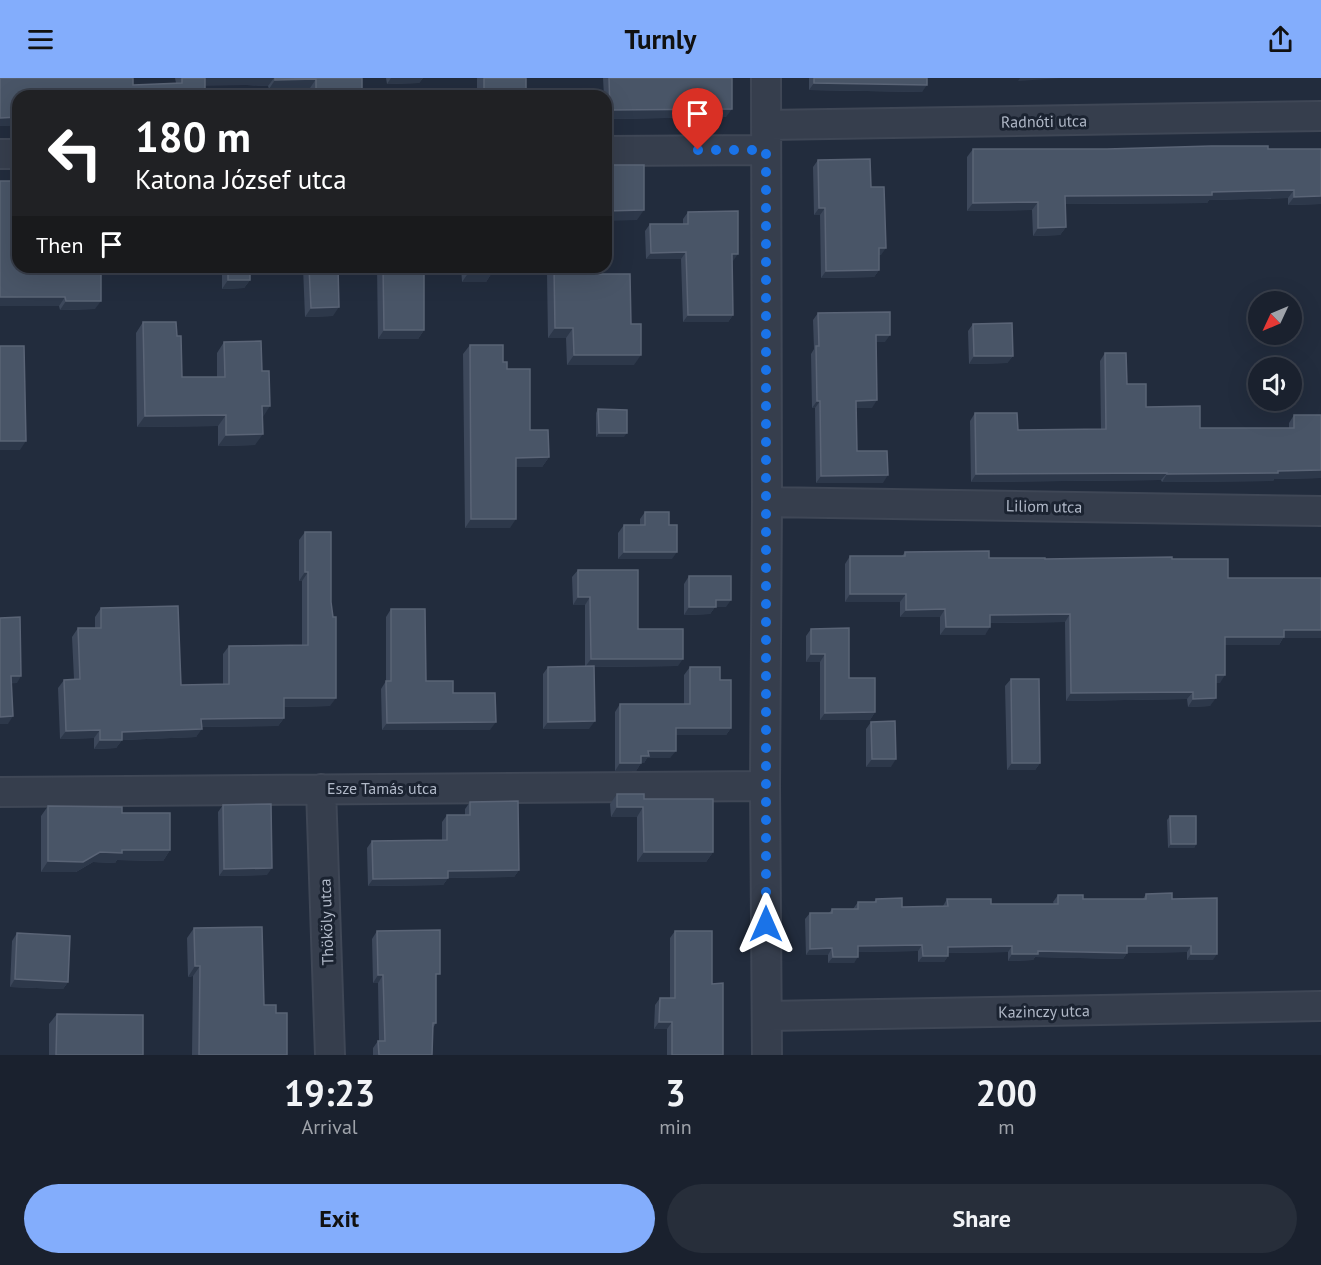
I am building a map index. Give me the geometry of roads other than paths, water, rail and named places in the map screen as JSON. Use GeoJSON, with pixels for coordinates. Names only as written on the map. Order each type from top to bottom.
{"type":"FeatureCollection","features":[{"type":"Feature","properties":{"kind":"street"},"geometry":{"type":"LineString","coordinates":[[766,78],[767,1055]]}},
{"type":"Feature","properties":{"kind":"street","name":"Radnóti utca"},"geometry":{"type":"LineString","coordinates":[[612,150],[766,137],[1321,116]]}},
{"type":"Feature","properties":{"kind":"street","name":"Liliom utca"},"geometry":{"type":"LineString","coordinates":[[767,502],[1321,511]]}},
{"type":"Feature","properties":{"kind":"street","name":"Esze Tamás utca"},"geometry":{"type":"LineString","coordinates":[[0,792],[765,786]]}},
{"type":"Feature","properties":{"kind":"street","name":"Thököly utca"},"geometry":{"type":"LineString","coordinates":[[321,789],[330,1055]]}},
{"type":"Feature","properties":{"kind":"street","name":"Kazinczy utca"},"geometry":{"type":"LineString","coordinates":[[767,1016],[1321,1006]]}}]}
